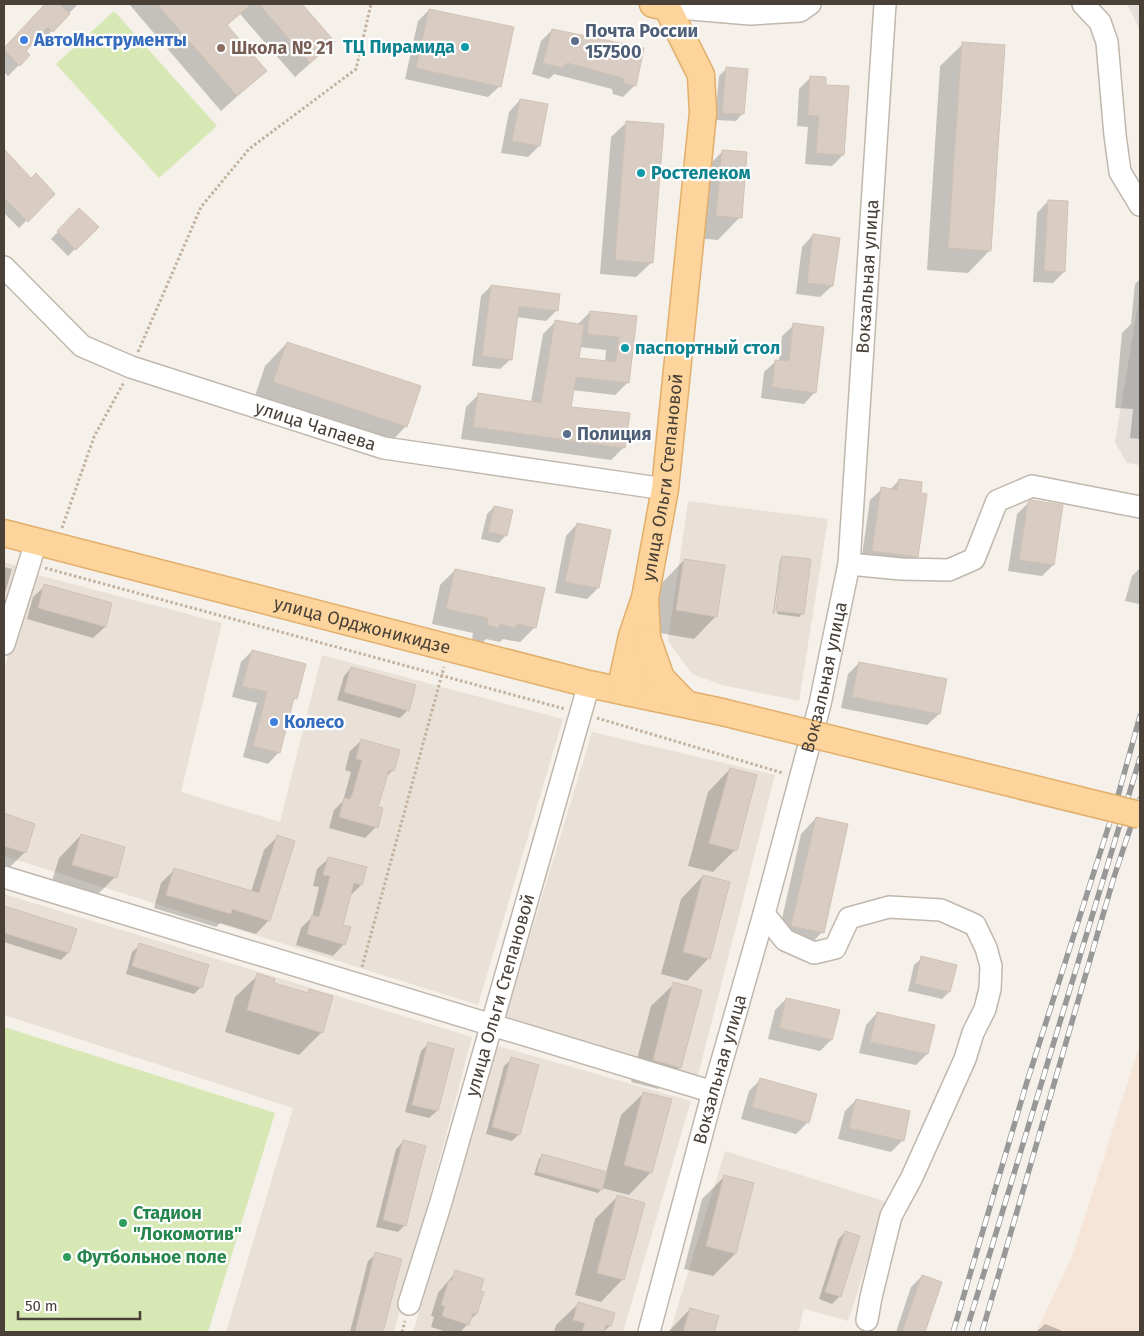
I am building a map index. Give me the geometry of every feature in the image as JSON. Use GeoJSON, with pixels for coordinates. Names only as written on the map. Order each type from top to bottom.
{"type":"FeatureCollection","features":[{"type":"Feature","properties":{"kind":"main road","name":"улица Ольги Степановой"},"geometry":{"type":"LineString","coordinates":[[639,637],[666,489],[702,113],[701,75],[660,5]]}},
{"type":"Feature","properties":{"kind":"main road","name":"улица Орджоникидзе"},"geometry":{"type":"LineString","coordinates":[[4,533],[43,555],[450,648],[589,684],[722,712],[1140,815]]}},
{"type":"Feature","properties":{"kind":"main road"},"geometry":{"type":"LineString","coordinates":[[589,684],[639,637]]}},
{"type":"Feature","properties":{"kind":"main road"},"geometry":{"type":"LineString","coordinates":[[626,692],[623,677],[639,637]]}},
{"type":"Feature","properties":{"kind":"main road"},"geometry":{"type":"LineString","coordinates":[[639,637],[661,678],[686,704]]}},
{"type":"Feature","properties":{"kind":"street"},"geometry":{"type":"LineString","coordinates":[[660,5],[750,14],[800,11],[810,4]]}},
{"type":"Feature","properties":{"kind":"street","name":"Вокзальная улица"},"geometry":{"type":"LineString","coordinates":[[649,1332],[820,704],[849,564],[885,4]]}},
{"type":"Feature","properties":{"kind":"street"},"geometry":{"type":"LineString","coordinates":[[1083,4],[1100,22],[1107,42],[1120,172],[1140,205]]}},
{"type":"Feature","properties":{"kind":"street","name":"улица Чапаева"},"geometry":{"type":"LineString","coordinates":[[4,267],[82,346],[132,367],[384,448],[666,489]]}},
{"type":"Feature","properties":{"kind":"street"},"geometry":{"type":"LineString","coordinates":[[849,564],[901,569],[949,570],[974,558],[998,501],[1032,486],[1140,507]]}},
{"type":"Feature","properties":{"kind":"street"},"geometry":{"type":"LineString","coordinates":[[4,644],[43,555]]}},
{"type":"Feature","properties":{"kind":"street","name":"улица Ольги Степановой"},"geometry":{"type":"LineString","coordinates":[[408,1304],[441,1202],[589,684]]}},
{"type":"Feature","properties":{"kind":"street"},"geometry":{"type":"LineString","coordinates":[[4,877],[713,1092]]}},
{"type":"Feature","properties":{"kind":"street"},"geometry":{"type":"LineString","coordinates":[[764,914],[785,940],[814,953],[835,948],[849,918],[889,907],[941,910],[975,925],[986,948],[991,966],[990,990],[985,1010],[973,1033],[965,1059],[912,1177],[891,1216],[867,1320]]}},
{"type":"Feature","properties":{"kind":"path"},"geometry":{"type":"LineString","coordinates":[[371,4],[356,69],[249,149],[201,207],[132,367],[94,437],[43,555],[442,677],[581,714],[800,778]]}},
{"type":"Feature","properties":{"kind":"path"},"geometry":{"type":"LineString","coordinates":[[357,984],[450,648]]}},
{"type":"Feature","properties":{"kind":"shaded area"},"geometry":{"type":"Polygon","coordinates":[[[1127,4],[1140,4],[1140,30],[1127,4]]]}},
{"type":"Feature","properties":{"kind":"shaded area"},"geometry":{"type":"Polygon","coordinates":[[[1140,293],[1140,465],[1127,463],[1115,442],[1140,293]]]}},
{"type":"Feature","properties":{"kind":"shaded area"},"geometry":{"type":"Polygon","coordinates":[[[688,501],[828,519],[799,701],[722,685],[692,674],[668,641],[688,501]]]}},
{"type":"Feature","properties":{"kind":"shaded area"},"geometry":{"type":"Polygon","coordinates":[[[4,562],[18,566],[4,609],[4,562]]]}},
{"type":"Feature","properties":{"kind":"shaded area"},"geometry":{"type":"Polygon","coordinates":[[[34,574],[222,623],[181,792],[280,822],[322,655],[563,719],[478,1005],[4,856],[4,669],[34,574]]]}},
{"type":"Feature","properties":{"kind":"shaded area"},"geometry":{"type":"Polygon","coordinates":[[[592,732],[775,775],[698,1075],[505,1019],[592,732]]]}},
{"type":"Feature","properties":{"kind":"shaded area"},"geometry":{"type":"Polygon","coordinates":[[[4,894],[472,1037],[394,1332],[226,1332],[293,1108],[4,1015],[4,894]]]}},
{"type":"Feature","properties":{"kind":"shaded area"},"geometry":{"type":"Polygon","coordinates":[[[1140,1044],[1140,1332],[1036,1332],[1072,1257],[1140,1044]]]}},
{"type":"Feature","properties":{"kind":"shaded area"},"geometry":{"type":"Polygon","coordinates":[[[498,1046],[691,1101],[623,1332],[413,1332],[498,1046]]]}},
{"type":"Feature","properties":{"kind":"shaded area"},"geometry":{"type":"Polygon","coordinates":[[[725,1151],[887,1202],[848,1321],[804,1309],[798,1332],[670,1332],[725,1151]]]}},
{"type":"Feature","properties":{"kind":"green space"},"geometry":{"type":"Polygon","coordinates":[[[114,11],[217,126],[159,178],[56,64],[114,11]]]}},
{"type":"Feature","properties":{"kind":"green space","name":"Стадион \"Локомотив\""},"geometry":{"type":"Polygon","coordinates":[[[4,1027],[275,1113],[208,1332],[4,1332],[4,1027]]]}},
{"type":"Feature","properties":{"kind":"building","name":"АвтоИнструменты"},"geometry":{"type":"Polygon","coordinates":[[[45,4],[59,4],[70,14],[53,32],[48,27],[26,51],[30,55],[20,66],[4,48],[45,4]]]}},
{"type":"Feature","properties":{"kind":"building","name":"Школа № 21"},"geometry":{"type":"Polygon","coordinates":[[[157,4],[251,4],[227,25],[267,71],[237,96],[157,4]]]}},
{"type":"Feature","properties":{"kind":"building","name":"Школа № 21"},"geometry":{"type":"Polygon","coordinates":[[[259,4],[302,4],[335,42],[310,63],[259,4]]]}},
{"type":"Feature","properties":{"kind":"building","name":"ТЦ Пирамида"},"geometry":{"type":"Polygon","coordinates":[[[429,9],[514,27],[501,87],[416,68],[429,9]]]}},
{"type":"Feature","properties":{"kind":"building"},"geometry":{"type":"Polygon","coordinates":[[[552,29],[644,48],[636,86],[624,83],[623,78],[567,63],[562,68],[543,63],[552,29]]]}},
{"type":"Feature","properties":{"kind":"building"},"geometry":{"type":"Polygon","coordinates":[[[962,42],[1005,45],[991,251],[948,248],[962,42]]]}},
{"type":"Feature","properties":{"kind":"building"},"geometry":{"type":"Polygon","coordinates":[[[726,67],[748,69],[744,114],[722,113],[726,67]]]}},
{"type":"Feature","properties":{"kind":"building"},"geometry":{"type":"Polygon","coordinates":[[[810,76],[826,77],[826,85],[849,86],[844,155],[816,153],[819,116],[808,115],[810,76]]]}},
{"type":"Feature","properties":{"kind":"building"},"geometry":{"type":"Polygon","coordinates":[[[520,99],[548,104],[540,146],[512,141],[520,99]]]}},
{"type":"Feature","properties":{"kind":"building","name":"Ростелеком"},"geometry":{"type":"Polygon","coordinates":[[[626,121],[664,124],[653,263],[615,260],[626,121]]]}},
{"type":"Feature","properties":{"kind":"building"},"geometry":{"type":"Polygon","coordinates":[[[4,149],[31,178],[36,173],[55,194],[28,222],[4,198],[4,149]]]}},
{"type":"Feature","properties":{"kind":"building"},"geometry":{"type":"Polygon","coordinates":[[[722,150],[747,152],[742,218],[716,216],[722,150]]]}},
{"type":"Feature","properties":{"kind":"building"},"geometry":{"type":"Polygon","coordinates":[[[1048,200],[1068,201],[1065,272],[1044,271],[1048,200]]]}},
{"type":"Feature","properties":{"kind":"building"},"geometry":{"type":"Polygon","coordinates":[[[79,208],[99,227],[76,250],[57,231],[79,208]]]}},
{"type":"Feature","properties":{"kind":"building"},"geometry":{"type":"Polygon","coordinates":[[[813,234],[840,238],[833,286],[807,283],[813,234]]]}},
{"type":"Feature","properties":{"kind":"building"},"geometry":{"type":"Polygon","coordinates":[[[491,285],[560,294],[558,311],[519,306],[512,360],[482,356],[491,285]]]}},
{"type":"Feature","properties":{"kind":"building"},"geometry":{"type":"Polygon","coordinates":[[[590,311],[637,316],[629,383],[576,377],[571,407],[630,413],[625,448],[473,427],[478,393],[541,403],[555,320],[584,325],[579,358],[616,362],[619,337],[587,334],[590,311]]]}},
{"type":"Feature","properties":{"kind":"building"},"geometry":{"type":"Polygon","coordinates":[[[793,323],[824,327],[816,393],[772,387],[775,360],[789,361],[793,323]]]}},
{"type":"Feature","properties":{"kind":"building"},"geometry":{"type":"Polygon","coordinates":[[[287,342],[421,386],[407,427],[273,382],[287,342]]]}},
{"type":"Feature","properties":{"kind":"building"},"geometry":{"type":"Polygon","coordinates":[[[899,479],[922,482],[921,493],[927,494],[918,557],[872,551],[881,487],[897,490],[899,479]]]}},
{"type":"Feature","properties":{"kind":"building"},"geometry":{"type":"Polygon","coordinates":[[[1031,500],[1063,505],[1054,565],[1019,560],[1028,502],[1031,500]]]}},
{"type":"Feature","properties":{"kind":"building"},"geometry":{"type":"Polygon","coordinates":[[[494,506],[513,510],[507,536],[488,532],[494,506]]]}},
{"type":"Feature","properties":{"kind":"building"},"geometry":{"type":"Polygon","coordinates":[[[577,523],[611,530],[599,588],[565,582],[577,523]]]}},
{"type":"Feature","properties":{"kind":"building"},"geometry":{"type":"Polygon","coordinates":[[[782,556],[811,559],[804,614],[776,611],[782,556]]]}},
{"type":"Feature","properties":{"kind":"building"},"geometry":{"type":"Polygon","coordinates":[[[684,559],[725,565],[717,617],[676,610],[684,559]]]}},
{"type":"Feature","properties":{"kind":"building"},"geometry":{"type":"Polygon","coordinates":[[[455,569],[545,588],[536,628],[517,624],[516,628],[500,624],[499,628],[487,625],[488,618],[446,609],[455,569]]]}},
{"type":"Feature","properties":{"kind":"building"},"geometry":{"type":"Polygon","coordinates":[[[44,584],[112,603],[106,627],[38,608],[44,584]]]}},
{"type":"Feature","properties":{"kind":"building","name":"Колесо"},"geometry":{"type":"Polygon","coordinates":[[[252,650],[306,664],[297,699],[294,698],[280,753],[253,746],[267,692],[242,686],[252,650]]]}},
{"type":"Feature","properties":{"kind":"building"},"geometry":{"type":"Polygon","coordinates":[[[859,662],[947,679],[940,714],[852,697],[859,662]]]}},
{"type":"Feature","properties":{"kind":"building"},"geometry":{"type":"Polygon","coordinates":[[[351,667],[416,685],[409,711],[344,692],[351,667]]]}},
{"type":"Feature","properties":{"kind":"building"},"geometry":{"type":"Polygon","coordinates":[[[361,739],[400,750],[394,771],[389,770],[378,807],[383,808],[378,828],[339,817],[344,798],[350,799],[353,792],[362,760],[356,759],[361,739]]]}},
{"type":"Feature","properties":{"kind":"building"},"geometry":{"type":"Polygon","coordinates":[[[730,768],[757,775],[737,851],[709,843],[730,768]]]}},
{"type":"Feature","properties":{"kind":"building"},"geometry":{"type":"Polygon","coordinates":[[[4,813],[35,824],[26,853],[4,846],[4,813]]]}},
{"type":"Feature","properties":{"kind":"building"},"geometry":{"type":"Polygon","coordinates":[[[816,817],[848,824],[824,933],[791,926],[816,817]]]}},
{"type":"Feature","properties":{"kind":"building"},"geometry":{"type":"Polygon","coordinates":[[[81,834],[125,847],[117,878],[72,865],[81,834]]]}},
{"type":"Feature","properties":{"kind":"building"},"geometry":{"type":"Polygon","coordinates":[[[277,835],[295,841],[270,921],[232,909],[231,914],[166,895],[174,868],[259,893],[277,835]]]}},
{"type":"Feature","properties":{"kind":"building"},"geometry":{"type":"Polygon","coordinates":[[[328,857],[367,867],[362,885],[354,883],[343,925],[351,927],[345,945],[307,934],[312,915],[319,917],[322,907],[330,876],[323,875],[328,857]]]}},
{"type":"Feature","properties":{"kind":"building"},"geometry":{"type":"Polygon","coordinates":[[[703,875],[730,882],[710,959],[683,952],[703,875]]]}},
{"type":"Feature","properties":{"kind":"building"},"geometry":{"type":"Polygon","coordinates":[[[4,906],[77,929],[69,953],[4,933],[4,906]]]}},
{"type":"Feature","properties":{"kind":"building"},"geometry":{"type":"Polygon","coordinates":[[[139,943],[209,965],[202,988],[132,966],[139,943]]]}},
{"type":"Feature","properties":{"kind":"building"},"geometry":{"type":"Polygon","coordinates":[[[921,956],[957,965],[950,992],[915,984],[921,956]]]}},
{"type":"Feature","properties":{"kind":"building"},"geometry":{"type":"Polygon","coordinates":[[[257,973],[275,979],[274,983],[308,993],[309,989],[333,996],[323,1033],[247,1010],[257,973]]]}},
{"type":"Feature","properties":{"kind":"building"},"geometry":{"type":"Polygon","coordinates":[[[673,982],[702,990],[681,1068],[653,1060],[673,982]]]}},
{"type":"Feature","properties":{"kind":"building"},"geometry":{"type":"Polygon","coordinates":[[[786,998],[840,1010],[832,1040],[779,1028],[786,998]]]}},
{"type":"Feature","properties":{"kind":"building"},"geometry":{"type":"Polygon","coordinates":[[[877,1012],[935,1025],[928,1054],[870,1042],[877,1012]]]}},
{"type":"Feature","properties":{"kind":"building"},"geometry":{"type":"Polygon","coordinates":[[[428,1042],[454,1049],[438,1111],[412,1105],[428,1042]]]}},
{"type":"Feature","properties":{"kind":"building"},"geometry":{"type":"Polygon","coordinates":[[[511,1057],[539,1065],[520,1135],[492,1127],[511,1057]]]}},
{"type":"Feature","properties":{"kind":"building"},"geometry":{"type":"Polygon","coordinates":[[[760,1078],[817,1094],[809,1123],[752,1107],[760,1078]]]}},
{"type":"Feature","properties":{"kind":"building"},"geometry":{"type":"Polygon","coordinates":[[[643,1092],[672,1099],[652,1173],[624,1165],[643,1092]]]}},
{"type":"Feature","properties":{"kind":"building"},"geometry":{"type":"Polygon","coordinates":[[[856,1099],[910,1111],[904,1141],[849,1128],[856,1099]]]}},
{"type":"Feature","properties":{"kind":"building"},"geometry":{"type":"Polygon","coordinates":[[[403,1140],[426,1146],[406,1226],[383,1220],[403,1140]]]}},
{"type":"Feature","properties":{"kind":"building"},"geometry":{"type":"Polygon","coordinates":[[[542,1154],[607,1172],[602,1190],[537,1172],[542,1154]]]}},
{"type":"Feature","properties":{"kind":"building"},"geometry":{"type":"Polygon","coordinates":[[[724,1175],[754,1183],[736,1254],[706,1246],[724,1175]]]}},
{"type":"Feature","properties":{"kind":"building"},"geometry":{"type":"Polygon","coordinates":[[[617,1195],[645,1203],[624,1280],[597,1273],[617,1195]]]}},
{"type":"Feature","properties":{"kind":"building"},"geometry":{"type":"Polygon","coordinates":[[[845,1231],[860,1236],[841,1297],[825,1292],[845,1231]]]}},
{"type":"Feature","properties":{"kind":"building"},"geometry":{"type":"Polygon","coordinates":[[[375,1252],[402,1259],[383,1332],[355,1332],[375,1252]]]}},
{"type":"Feature","properties":{"kind":"building"},"geometry":{"type":"Polygon","coordinates":[[[455,1270],[484,1279],[480,1291],[484,1292],[477,1314],[473,1313],[469,1325],[442,1316],[445,1306],[441,1305],[449,1280],[452,1281],[455,1270]]]}},
{"type":"Feature","properties":{"kind":"building"},"geometry":{"type":"Polygon","coordinates":[[[922,1275],[942,1282],[925,1332],[902,1332],[922,1275]]]}},
{"type":"Feature","properties":{"kind":"building"},"geometry":{"type":"Polygon","coordinates":[[[578,1302],[615,1313],[611,1326],[606,1325],[604,1332],[582,1332],[585,1323],[573,1320],[578,1302]]]}},
{"type":"Feature","properties":{"kind":"building"},"geometry":{"type":"Polygon","coordinates":[[[690,1308],[719,1316],[714,1332],[683,1332],[690,1308]]]}},
{"type":"Feature","properties":{"kind":"railway"},"geometry":{"type":"LineString","coordinates":[[953,1332],[1026,1085],[1116,803],[1140,716]]}},
{"type":"Feature","properties":{"kind":"railway"},"geometry":{"type":"LineString","coordinates":[[966,1332],[1140,758]]}},
{"type":"Feature","properties":{"kind":"railway"},"geometry":{"type":"LineString","coordinates":[[982,1332],[1114,877],[1140,799]]}},
{"type":"Feature","properties":{"kind":"place","name":"АвтоИнструменты"},"geometry":{"type":"Point","coordinates":[24,40]}},
{"type":"Feature","properties":{"kind":"place","name":"Почта России 157500"},"geometry":{"type":"Point","coordinates":[575,41]}},
{"type":"Feature","properties":{"kind":"place","name":"ТЦ Пирамида"},"geometry":{"type":"Point","coordinates":[465,47]}},
{"type":"Feature","properties":{"kind":"place","name":"Школа № 21"},"geometry":{"type":"Point","coordinates":[221,48]}},
{"type":"Feature","properties":{"kind":"place","name":"Ростелеком"},"geometry":{"type":"Point","coordinates":[641,173]}},
{"type":"Feature","properties":{"kind":"place","name":"паспортный стол"},"geometry":{"type":"Point","coordinates":[625,348]}},
{"type":"Feature","properties":{"kind":"place","name":"Полиция"},"geometry":{"type":"Point","coordinates":[567,434]}},
{"type":"Feature","properties":{"kind":"place","name":"Колесо"},"geometry":{"type":"Point","coordinates":[274,722]}},
{"type":"Feature","properties":{"kind":"place","name":"Стадион \"Локомотив\""},"geometry":{"type":"Point","coordinates":[123,1223]}},
{"type":"Feature","properties":{"kind":"place","name":"Футбольное поле"},"geometry":{"type":"Point","coordinates":[67,1257]}}]}
